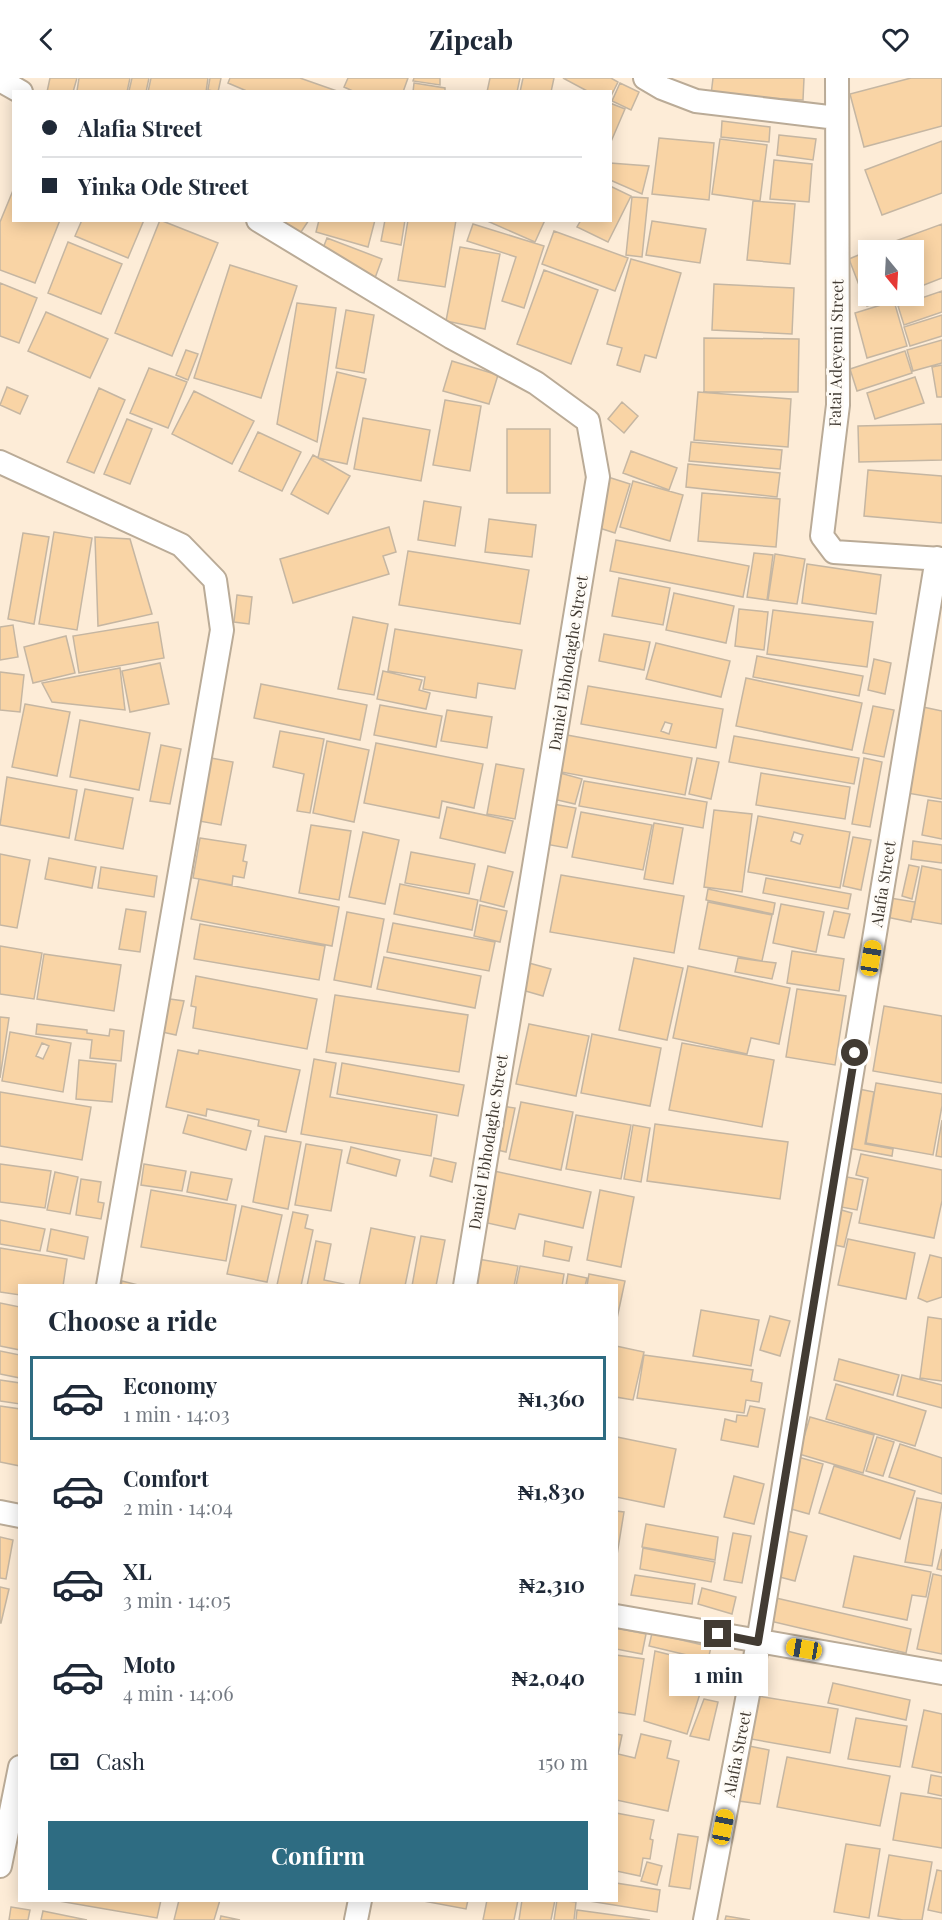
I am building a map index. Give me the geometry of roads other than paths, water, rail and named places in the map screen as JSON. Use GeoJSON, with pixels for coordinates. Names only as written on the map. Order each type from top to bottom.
{"type":"FeatureCollection","features":[{"type":"Feature","properties":{"kind":"street"},"geometry":{"type":"LineString","coordinates":[[645,78],[662,88],[696,102],[837,118]]}},
{"type":"Feature","properties":{"kind":"street","name":"Fatai Adeyemi Street"},"geometry":{"type":"LineString","coordinates":[[837,78],[838,405],[822,536],[834,552],[939,558]]}},
{"type":"Feature","properties":{"kind":"street"},"geometry":{"type":"LineString","coordinates":[[0,80],[18,90]]}},
{"type":"Feature","properties":{"kind":"street","name":"Daniel Ebhodaghe Street"},"geometry":{"type":"LineString","coordinates":[[261,222],[451,337],[536,383],[588,421],[598,477],[465,1284]]}},
{"type":"Feature","properties":{"kind":"street"},"geometry":{"type":"LineString","coordinates":[[0,462],[181,545],[215,580],[222,630],[108,1284]]}},
{"type":"Feature","properties":{"kind":"street","name":"Alafia Street"},"geometry":{"type":"LineString","coordinates":[[705,1920],[758,1642],[939,558]]}},
{"type":"Feature","properties":{"kind":"street"},"geometry":{"type":"LineString","coordinates":[[0,1512],[18,1516]]}},
{"type":"Feature","properties":{"kind":"street"},"geometry":{"type":"LineString","coordinates":[[618,1616],[942,1673]]}},
{"type":"Feature","properties":{"kind":"street"},"geometry":{"type":"LineString","coordinates":[[0,1866],[18,1777]]}},
{"type":"Feature","properties":{"kind":"street"},"geometry":{"type":"LineString","coordinates":[[356,1920],[360,1902]]}}]}
